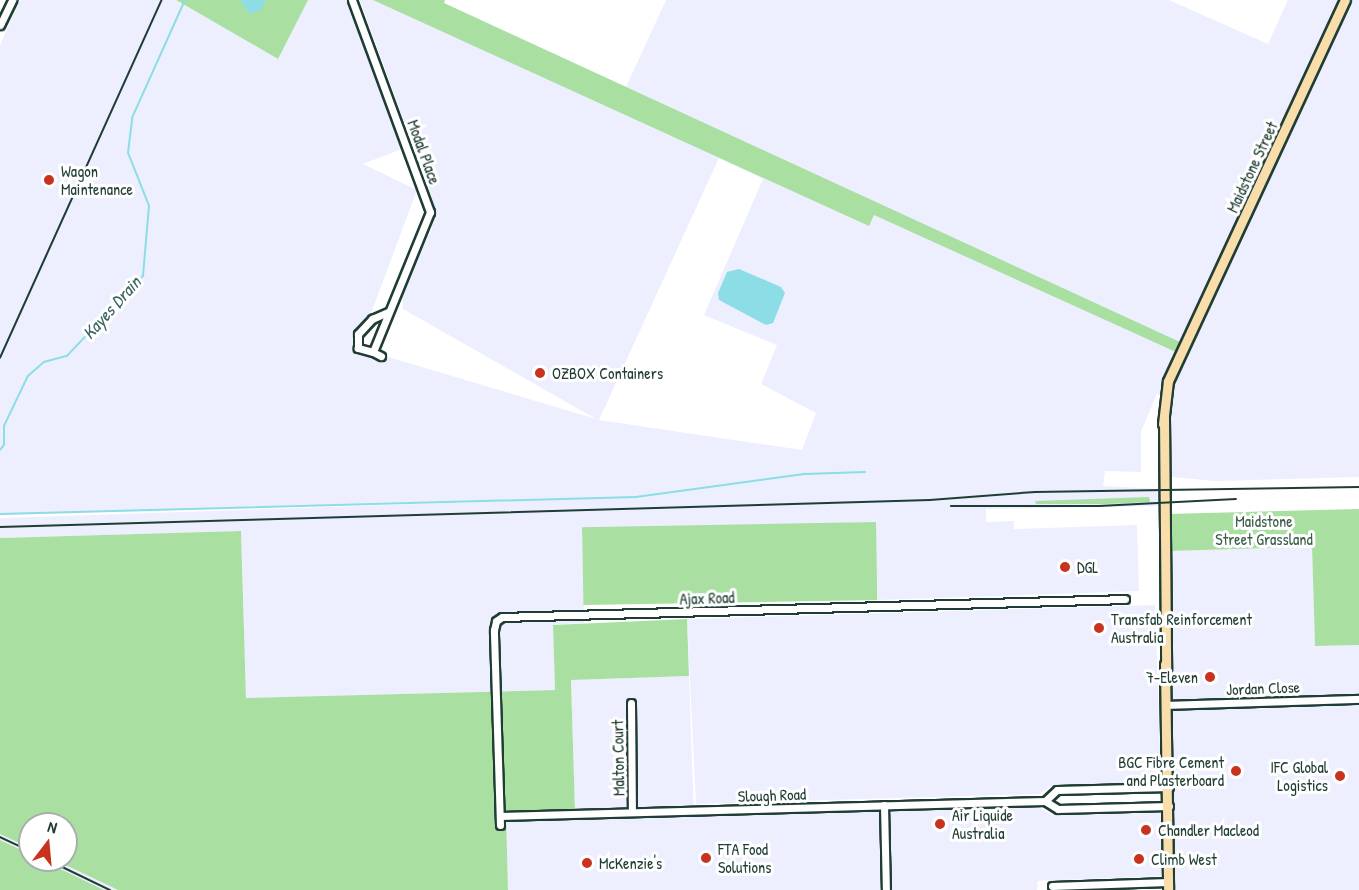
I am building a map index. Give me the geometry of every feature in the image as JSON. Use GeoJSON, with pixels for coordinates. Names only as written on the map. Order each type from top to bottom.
{"type":"FeatureCollection","features":[{"type":"Feature","properties":{"kind":"main road","name":"Maidstone Street"},"geometry":{"type":"LineString","coordinates":[[1168,886],[1169,787],[1163,424],[1168,397],[1187,346],[1345,0]]}},
{"type":"Feature","properties":{"kind":"street","name":"Modal Place"},"geometry":{"type":"LineString","coordinates":[[352,0],[430,212],[425,232],[388,312],[373,352]]}},
{"type":"Feature","properties":{"kind":"street"},"geometry":{"type":"LineString","coordinates":[[0,25],[10,2]]}},
{"type":"Feature","properties":{"kind":"street"},"geometry":{"type":"LineString","coordinates":[[381,356],[358,348],[358,334],[372,319],[388,312]]}},
{"type":"Feature","properties":{"kind":"street","name":"Ajax Road"},"geometry":{"type":"LineString","coordinates":[[500,825],[494,630],[502,617],[1125,599]]}},
{"type":"Feature","properties":{"kind":"street","name":"Jordan Close"},"geometry":{"type":"LineString","coordinates":[[1167,705],[1359,699]]}},
{"type":"Feature","properties":{"kind":"street","name":"Malton Court"},"geometry":{"type":"LineString","coordinates":[[631,703],[632,812]]}},
{"type":"Feature","properties":{"kind":"street","name":"Slough Road"},"geometry":{"type":"LineString","coordinates":[[1045,801],[1057,790],[1169,787]]}},
{"type":"Feature","properties":{"kind":"street","name":"Slough Road"},"geometry":{"type":"LineString","coordinates":[[500,816],[1045,801],[1058,809],[1169,806]]}},
{"type":"Feature","properties":{"kind":"street"},"geometry":{"type":"LineString","coordinates":[[884,805],[886,890]]}},
{"type":"Feature","properties":{"kind":"street"},"geometry":{"type":"LineString","coordinates":[[1052,886],[1088,888],[1168,886]]}},
{"type":"Feature","properties":{"kind":"shaded area"},"geometry":{"type":"Polygon","coordinates":[[[20,0],[176,0],[278,59],[306,0],[349,0],[402,149],[363,164],[417,190],[358,348],[596,419],[403,309],[402,293],[432,228],[434,204],[360,0],[445,0],[444,3],[626,87],[666,0],[1169,0],[1268,44],[1288,0],[1359,0],[1359,477],[1214,481],[1161,476],[1162,397],[1157,394],[1141,431],[1141,472],[1105,471],[1103,486],[1161,489],[1161,506],[986,509],[986,522],[1014,521],[1014,529],[1137,525],[1139,591],[878,600],[875,522],[582,533],[584,623],[553,625],[555,690],[246,698],[241,531],[0,538],[0,518],[596,498],[0,515],[0,45],[20,0]],[[719,158],[599,420],[802,450],[816,413],[761,384],[777,345],[704,315],[763,179],[719,158]]]}},
{"type":"Feature","properties":{"kind":"shaded area"},"geometry":{"type":"Polygon","coordinates":[[[1312,547],[1315,646],[1359,645],[1359,695],[1172,701],[1169,551],[1312,547]]]}},
{"type":"Feature","properties":{"kind":"shaded area"},"geometry":{"type":"Polygon","coordinates":[[[1155,605],[1161,782],[1051,786],[1039,794],[696,804],[687,619],[1155,605]]]}},
{"type":"Feature","properties":{"kind":"shaded area"},"geometry":{"type":"Polygon","coordinates":[[[689,676],[694,815],[1039,807],[1052,815],[1163,813],[1162,876],[1038,881],[1037,890],[508,890],[506,811],[575,810],[571,680],[689,676]]]}},
{"type":"Feature","properties":{"kind":"shaded area"},"geometry":{"type":"Polygon","coordinates":[[[1173,703],[1359,703],[1359,890],[1173,890],[1173,703]]]}},
{"type":"Feature","properties":{"kind":"shaded area"},"geometry":{"type":"Polygon","coordinates":[[[0,834],[18,842],[18,848],[0,840],[0,834]]]}},
{"type":"Feature","properties":{"kind":"shaded area"},"geometry":{"type":"Polygon","coordinates":[[[78,871],[118,890],[104,890],[67,872],[78,871]]]}},
{"type":"Feature","properties":{"kind":"green space"},"geometry":{"type":"Polygon","coordinates":[[[176,0],[308,0],[278,59],[176,0]]]}},
{"type":"Feature","properties":{"kind":"green space"},"geometry":{"type":"Polygon","coordinates":[[[373,0],[445,0],[444,3],[1180,342],[1176,352],[874,215],[869,226],[373,0]]]}},
{"type":"Feature","properties":{"kind":"green space"},"geometry":{"type":"Polygon","coordinates":[[[1149,497],[1150,502],[1107,504],[1036,504],[1035,501],[1149,497]]]}},
{"type":"Feature","properties":{"kind":"green space","name":"Maidstone Street Grassland"},"geometry":{"type":"Polygon","coordinates":[[[1359,509],[1359,645],[1315,646],[1312,547],[1169,551],[1168,514],[1359,509]]]}},
{"type":"Feature","properties":{"kind":"green space"},"geometry":{"type":"Polygon","coordinates":[[[876,522],[877,600],[583,605],[582,527],[876,522]]]}},
{"type":"Feature","properties":{"kind":"green space"},"geometry":{"type":"Polygon","coordinates":[[[241,531],[246,698],[555,690],[553,625],[687,619],[689,676],[571,680],[575,810],[506,811],[508,890],[118,890],[78,871],[78,812],[18,812],[18,842],[0,834],[0,538],[241,531]]]}},
{"type":"Feature","properties":{"kind":"green space"},"geometry":{"type":"Polygon","coordinates":[[[0,840],[18,848],[18,872],[67,872],[104,890],[0,890],[0,840]]]}},
{"type":"Feature","properties":{"kind":"water"},"geometry":{"type":"Polygon","coordinates":[[[240,0],[266,0],[261,10],[250,14],[240,0]]]}},
{"type":"Feature","properties":{"kind":"water"},"geometry":{"type":"Polygon","coordinates":[[[739,269],[781,287],[785,293],[773,323],[766,325],[719,300],[718,293],[727,272],[739,269]]]}},
{"type":"Feature","properties":{"kind":"waterway","name":"Kayes Drain"},"geometry":{"type":"LineString","coordinates":[[0,450],[4,445],[4,426],[28,376],[44,362],[67,356],[143,276],[149,206],[128,153],[132,118],[185,0]]}},
{"type":"Feature","properties":{"kind":"waterway"},"geometry":{"type":"LineString","coordinates":[[0,514],[636,497],[805,474],[865,472]]}},
{"type":"Feature","properties":{"kind":"railway"},"geometry":{"type":"LineString","coordinates":[[0,358],[162,0]]}},
{"type":"Feature","properties":{"kind":"railway"},"geometry":{"type":"LineString","coordinates":[[0,527],[930,500],[1035,492],[1359,487]]}},
{"type":"Feature","properties":{"kind":"railway"},"geometry":{"type":"LineString","coordinates":[[951,506],[1099,506],[1236,499]]}},
{"type":"Feature","properties":{"kind":"railway"},"geometry":{"type":"LineString","coordinates":[[0,837],[18,845]]}},
{"type":"Feature","properties":{"kind":"railway"},"geometry":{"type":"LineString","coordinates":[[73,872],[110,890]]}},
{"type":"Feature","properties":{"kind":"place","name":"Wagon Maintenance"},"geometry":{"type":"Point","coordinates":[49,180]}},
{"type":"Feature","properties":{"kind":"place","name":"OZBOX Containers"},"geometry":{"type":"Point","coordinates":[540,373]}},
{"type":"Feature","properties":{"kind":"place","name":"DGL"},"geometry":{"type":"Point","coordinates":[1065,567]}},
{"type":"Feature","properties":{"kind":"place","name":"Transfab Reinforcement Australia"},"geometry":{"type":"Point","coordinates":[1099,628]}},
{"type":"Feature","properties":{"kind":"place","name":"7-Eleven"},"geometry":{"type":"Point","coordinates":[1210,677]}},
{"type":"Feature","properties":{"kind":"place","name":"BGC Fibre Cement and Plasterboard"},"geometry":{"type":"Point","coordinates":[1236,771]}},
{"type":"Feature","properties":{"kind":"place","name":"IFC Global Logistics"},"geometry":{"type":"Point","coordinates":[1340,776]}},
{"type":"Feature","properties":{"kind":"place","name":"Air Liquide Australia"},"geometry":{"type":"Point","coordinates":[940,824]}},
{"type":"Feature","properties":{"kind":"place","name":"Chandler Macleod"},"geometry":{"type":"Point","coordinates":[1146,830]}},
{"type":"Feature","properties":{"kind":"place","name":"FTA Food Solutions"},"geometry":{"type":"Point","coordinates":[706,858]}},
{"type":"Feature","properties":{"kind":"place","name":"Climb West"},"geometry":{"type":"Point","coordinates":[1139,859]}},
{"type":"Feature","properties":{"kind":"place","name":"McKenzie's"},"geometry":{"type":"Point","coordinates":[587,863]}}]}
